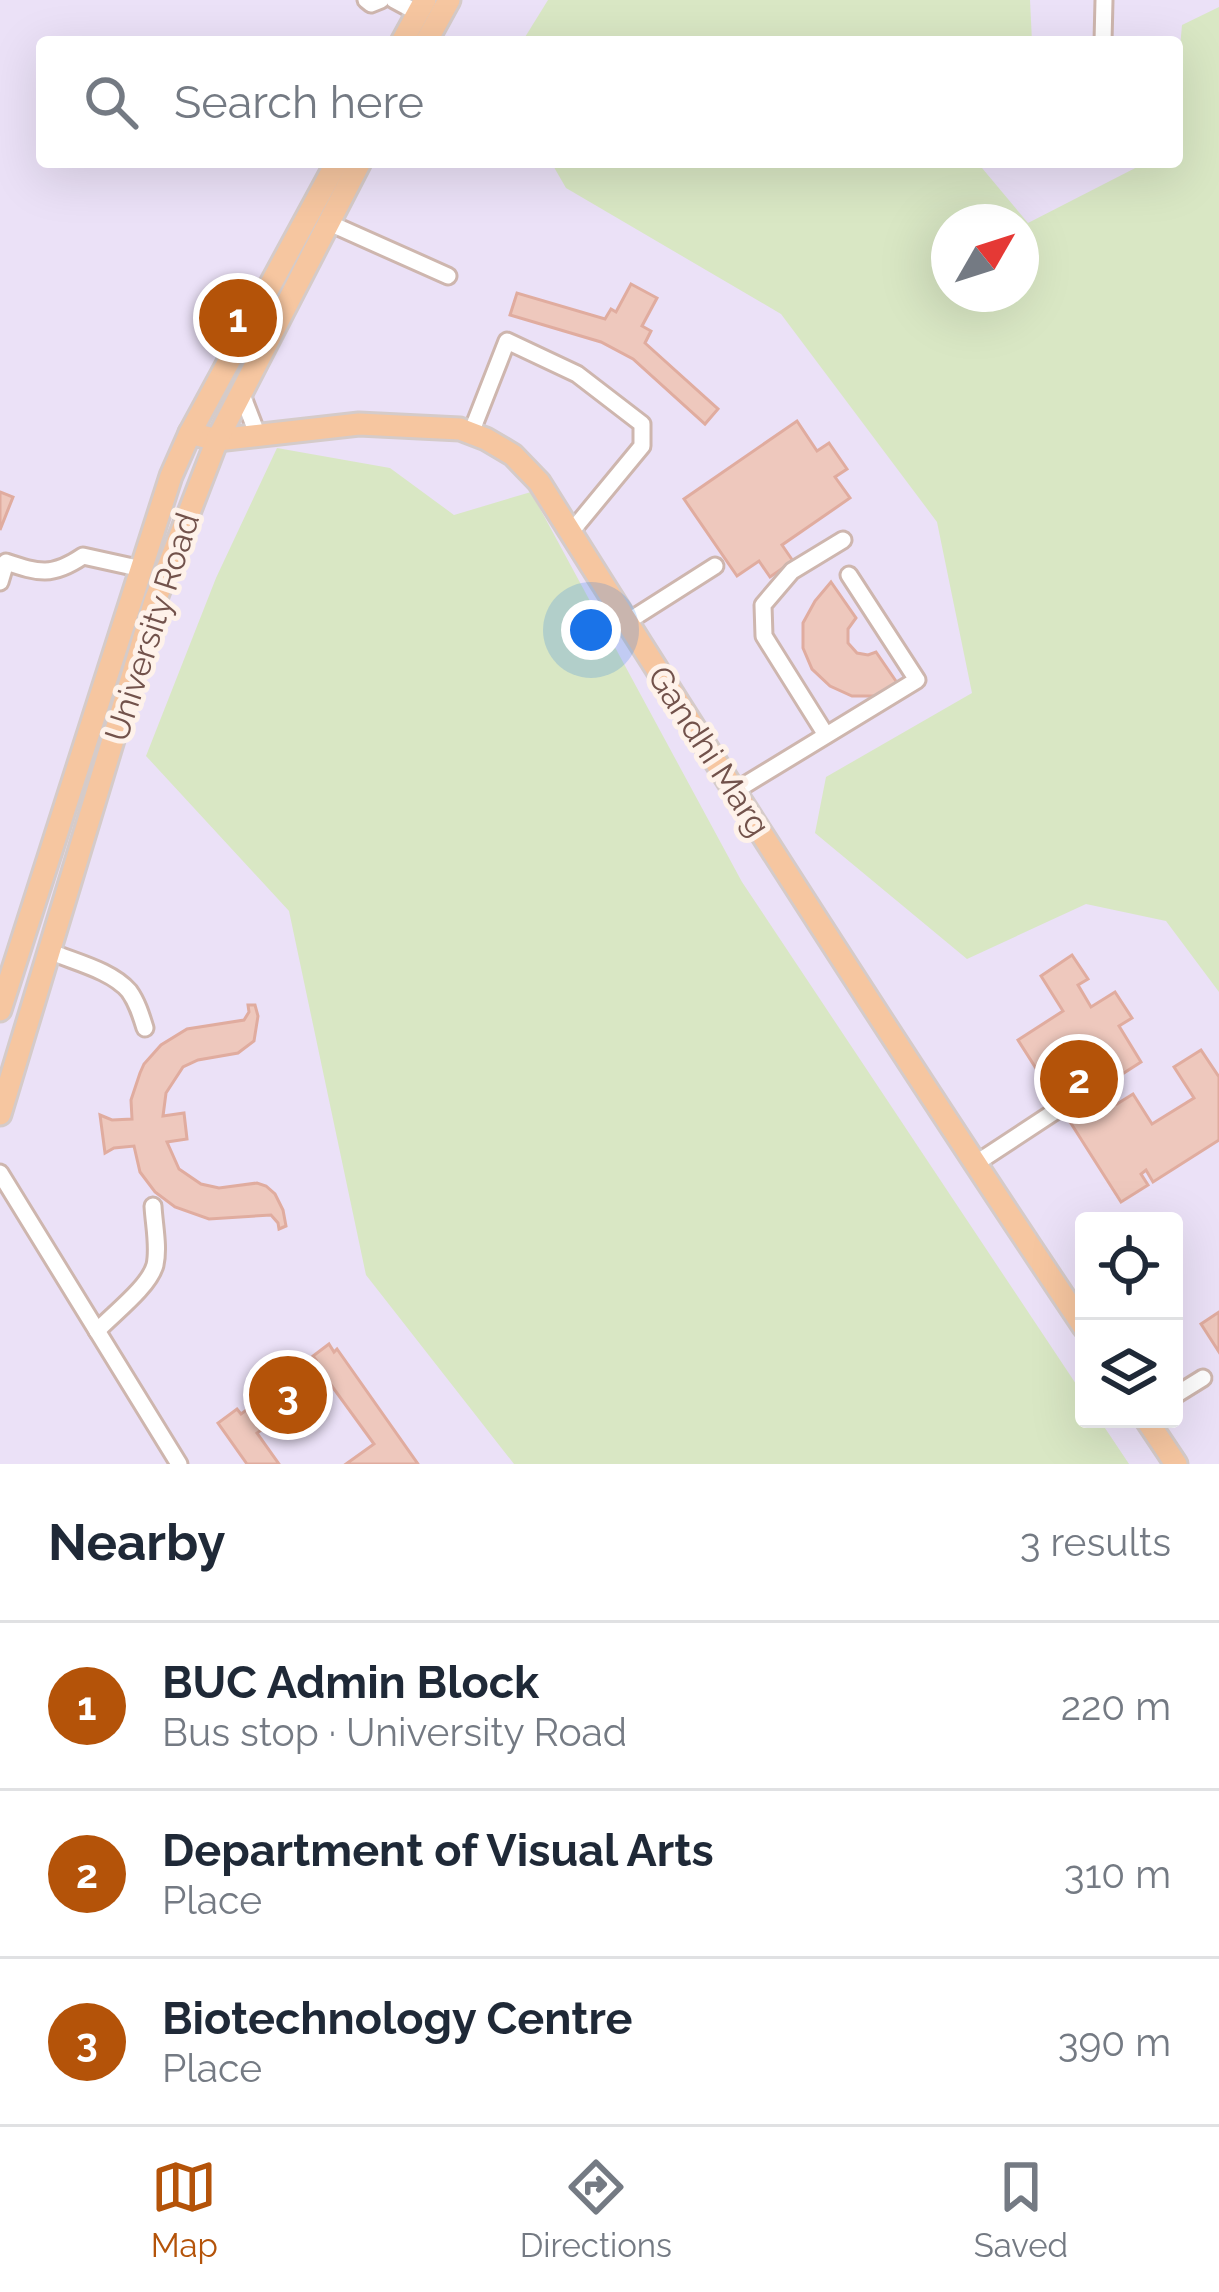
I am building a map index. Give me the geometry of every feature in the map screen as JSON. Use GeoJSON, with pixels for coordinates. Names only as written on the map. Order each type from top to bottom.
{"type":"FeatureCollection","features":[{"type":"Feature","properties":{"kind":"main road"},"geometry":{"type":"LineString","coordinates":[[429,36],[449,0]]}},
{"type":"Feature","properties":{"kind":"main road"},"geometry":{"type":"LineString","coordinates":[[405,36],[422,6]]}},
{"type":"Feature","properties":{"kind":"main road","name":"University Road"},"geometry":{"type":"LineString","coordinates":[[0,1010],[171,476],[334,168]]}},
{"type":"Feature","properties":{"kind":"main road","name":"University Road"},"geometry":{"type":"LineString","coordinates":[[0,1114],[155,601],[217,440],[357,168]]}},
{"type":"Feature","properties":{"kind":"main road","name":"Gandhi Marg"},"geometry":{"type":"LineString","coordinates":[[190,433],[217,440],[359,424],[460,429],[513,455],[539,482],[1079,1320]]}},
{"type":"Feature","properties":{"kind":"main road"},"geometry":{"type":"LineString","coordinates":[[1152,1428],[1176,1464]]}},
{"type":"Feature","properties":{"kind":"street"},"geometry":{"type":"LineString","coordinates":[[365,0],[371,4],[380,0]]}},
{"type":"Feature","properties":{"kind":"street"},"geometry":{"type":"LineString","coordinates":[[394,0],[422,6]]}},
{"type":"Feature","properties":{"kind":"street"},"geometry":{"type":"LineString","coordinates":[[1103,36],[1104,0]]}},
{"type":"Feature","properties":{"kind":"street"},"geometry":{"type":"LineString","coordinates":[[327,222],[448,276]]}},
{"type":"Feature","properties":{"kind":"street"},"geometry":{"type":"LineString","coordinates":[[471,433],[507,341],[577,374],[642,424],[642,446],[571,532]]}},
{"type":"Feature","properties":{"kind":"street"},"geometry":{"type":"LineString","coordinates":[[241,392],[258,436]]}},
{"type":"Feature","properties":{"kind":"street"},"geometry":{"type":"LineString","coordinates":[[826,735],[764,636],[763,605],[792,572],[843,540]]}},
{"type":"Feature","properties":{"kind":"street"},"geometry":{"type":"LineString","coordinates":[[0,582],[6,562],[40,573],[55,571],[83,556],[142,569]]}},
{"type":"Feature","properties":{"kind":"street"},"geometry":{"type":"LineString","coordinates":[[627,622],[716,566]]}},
{"type":"Feature","properties":{"kind":"street"},"geometry":{"type":"LineString","coordinates":[[735,791],[916,680],[849,575]]}},
{"type":"Feature","properties":{"kind":"street"},"geometry":{"type":"LineString","coordinates":[[50,951],[127,988],[145,1028]]}},
{"type":"Feature","properties":{"kind":"street"},"geometry":{"type":"LineString","coordinates":[[975,1164],[1054,1112]]}},
{"type":"Feature","properties":{"kind":"street"},"geometry":{"type":"LineString","coordinates":[[0,1173],[179,1464]]}},
{"type":"Feature","properties":{"kind":"street"},"geometry":{"type":"LineString","coordinates":[[97,1331],[154,1269],[153,1206]]}},
{"type":"Feature","properties":{"kind":"street"},"geometry":{"type":"LineString","coordinates":[[1183,1390],[1203,1378]]}},
{"type":"Feature","properties":{"kind":"shaded area"},"geometry":{"type":"Polygon","coordinates":[[[0,0],[1219,0],[1219,1464],[0,1464],[0,0]]]}},
{"type":"Feature","properties":{"kind":"green space"},"geometry":{"type":"Polygon","coordinates":[[[548,0],[1030,0],[1032,36],[526,36],[548,0]]]}},
{"type":"Feature","properties":{"kind":"green space"},"geometry":{"type":"Polygon","coordinates":[[[1219,7],[1219,992],[1166,921],[1086,904],[967,959],[815,833],[826,777],[972,693],[937,522],[781,314],[566,188],[554,168],[982,168],[1012,204],[931,204],[931,312],[1039,312],[1039,217],[1135,168],[1183,168],[1182,25],[1219,7]]]}},
{"type":"Feature","properties":{"kind":"green space"},"geometry":{"type":"Polygon","coordinates":[[[277,448],[390,468],[454,515],[531,492],[742,882],[1075,1382],[1075,1428],[1105,1428],[1129,1464],[514,1464],[366,1275],[289,911],[146,756],[216,578],[277,448]]]}},
{"type":"Feature","properties":{"kind":"building"},"geometry":{"type":"Polygon","coordinates":[[[631,284],[657,298],[642,326],[651,331],[645,343],[718,409],[705,424],[633,359],[601,342],[510,315],[517,293],[605,319],[611,309],[616,312],[631,284]]]}},
{"type":"Feature","properties":{"kind":"building"},"geometry":{"type":"Polygon","coordinates":[[[797,421],[817,451],[829,443],[847,469],[835,477],[850,498],[782,545],[793,561],[770,577],[759,561],[737,576],[684,499],[797,421]]]}},
{"type":"Feature","properties":{"kind":"building"},"geometry":{"type":"Polygon","coordinates":[[[0,492],[13,497],[0,530],[0,492]]]}},
{"type":"Feature","properties":{"kind":"building"},"geometry":{"type":"Polygon","coordinates":[[[831,582],[856,618],[848,629],[848,643],[857,653],[876,652],[900,687],[878,696],[852,696],[830,686],[812,669],[803,648],[803,623],[831,582]]]}},
{"type":"Feature","properties":{"kind":"building"},"geometry":{"type":"Polygon","coordinates":[[[1072,955],[1088,979],[1078,985],[1091,1007],[1115,992],[1132,1018],[1119,1026],[1141,1062],[1113,1080],[1120,1090],[1112,1096],[1117,1104],[1133,1094],[1152,1124],[1194,1098],[1174,1067],[1201,1050],[1219,1077],[1219,1140],[1153,1182],[1146,1170],[1141,1174],[1148,1185],[1121,1202],[1018,1040],[1063,1011],[1041,976],[1072,955]]]}},
{"type":"Feature","properties":{"kind":"building"},"geometry":{"type":"Polygon","coordinates":[[[248,1005],[255,1005],[258,1016],[254,1041],[238,1053],[183,1067],[166,1093],[163,1116],[184,1113],[187,1139],[167,1142],[179,1169],[201,1184],[219,1188],[266,1186],[283,1210],[286,1226],[279,1229],[271,1215],[209,1219],[175,1207],[140,1172],[134,1146],[105,1153],[100,1115],[132,1119],[131,1100],[140,1073],[161,1045],[187,1029],[244,1020],[248,1005]]]}},
{"type":"Feature","properties":{"kind":"building"},"geometry":{"type":"Polygon","coordinates":[[[1219,1312],[1219,1352],[1201,1324],[1219,1312]]]}},
{"type":"Feature","properties":{"kind":"building"},"geometry":{"type":"Polygon","coordinates":[[[329,1344],[418,1464],[346,1464],[374,1444],[329,1382],[257,1433],[279,1464],[247,1464],[218,1423],[237,1409],[241,1414],[316,1360],[313,1356],[329,1344]]]}},
{"type":"Feature","properties":{"kind":"place","name":"BUC Admin Block"},"geometry":{"type":"Point","coordinates":[238,318]}},
{"type":"Feature","properties":{"kind":"place","name":"Department of Visual Arts"},"geometry":{"type":"Point","coordinates":[1079,1079]}},
{"type":"Feature","properties":{"kind":"place","name":"Biotechnology Centre"},"geometry":{"type":"Point","coordinates":[288,1395]}}]}
